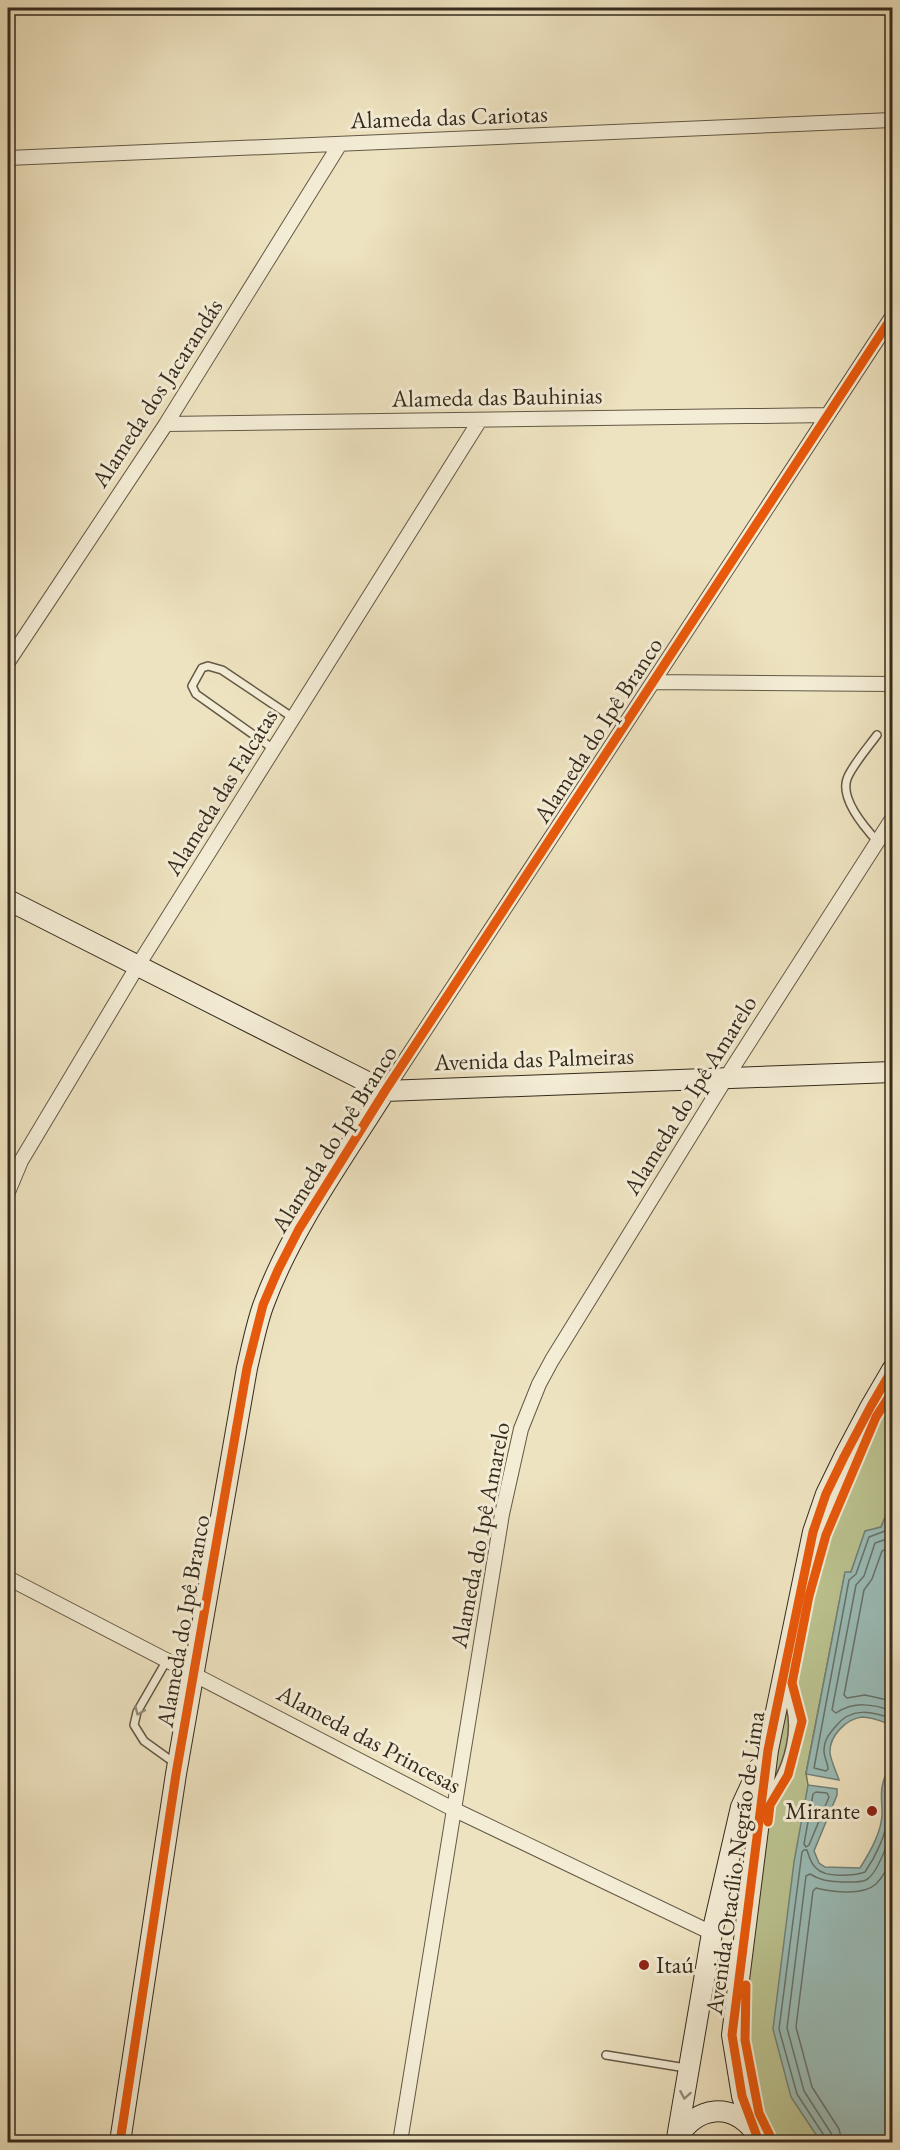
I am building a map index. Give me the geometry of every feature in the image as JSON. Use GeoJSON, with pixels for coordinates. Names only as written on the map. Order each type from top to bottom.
{"type":"FeatureCollection","features":[{"type":"Feature","properties":{"kind":"street","name":"Alameda das Cariotas"},"geometry":{"type":"LineString","coordinates":[[8,158],[892,120]]}},
{"type":"Feature","properties":{"kind":"street","name":"Alameda dos Jacarandás"},"geometry":{"type":"LineString","coordinates":[[8,662],[166,424],[340,144]]}},
{"type":"Feature","properties":{"kind":"street","name":"Alameda do Ipê Branco"},"geometry":{"type":"LineString","coordinates":[[120,2142],[177,1765],[247,1368],[263,1305],[278,1270],[300,1229],[385,1090],[892,317]]}},
{"type":"Feature","properties":{"kind":"street","name":"Alameda das Bauhinias"},"geometry":{"type":"LineString","coordinates":[[166,424],[828,415]]}},
{"type":"Feature","properties":{"kind":"street","name":"Alameda das Falcatas"},"geometry":{"type":"LineString","coordinates":[[8,1192],[21,1161],[137,967],[295,719],[480,420]]}},
{"type":"Feature","properties":{"kind":"street"},"geometry":{"type":"LineString","coordinates":[[653,682],[892,684]]}},
{"type":"Feature","properties":{"kind":"street","name":"Alameda do Ipê Amarelo"},"geometry":{"type":"LineString","coordinates":[[400,2142],[502,1514],[515,1450],[529,1407],[566,1334],[892,819]]}},
{"type":"Feature","properties":{"kind":"street","name":"Avenida das Palmeiras"},"geometry":{"type":"LineString","coordinates":[[8,900],[385,1090],[892,1072]]}},
{"type":"Feature","properties":{"kind":"street","name":"Avenida Otacílio Negrão de Lima"},"geometry":{"type":"LineString","coordinates":[[756,2136],[741,2096],[732,2035],[735,1992],[768,1750],[813,1532],[826,1494],[892,1370]]}},
{"type":"Feature","properties":{"kind":"street","name":"Alameda das Princesas"},"geometry":{"type":"LineString","coordinates":[[8,1578],[453,1809],[712,1933]]}},
{"type":"Feature","properties":{"kind":"street","name":"Avenida Otacílio Negrão de Lima"},"geometry":{"type":"LineString","coordinates":[[676,2140],[712,1933],[741,1807],[768,1750]]}},
{"type":"Feature","properties":{"kind":"street"},"geometry":{"type":"LineString","coordinates":[[712,1933],[725,1940],[731,1950],[731,1977],[735,1992]]}},
{"type":"Feature","properties":{"kind":"street"},"geometry":{"type":"LineString","coordinates":[[676,2140],[684,2127],[694,2118],[719,2111],[744,2120],[756,2136]]}},
{"type":"Feature","properties":{"kind":"lane"},"geometry":{"type":"LineString","coordinates":[[274,750],[196,694],[192,686],[202,668],[208,666],[222,670],[295,719]]}},
{"type":"Feature","properties":{"kind":"lane"},"geometry":{"type":"LineString","coordinates":[[877,735],[848,779],[846,789],[859,820],[878,842]]}},
{"type":"Feature","properties":{"kind":"lane"},"geometry":{"type":"LineString","coordinates":[[167,1659],[137,1712],[134,1725],[144,1742],[177,1765]]}},
{"type":"Feature","properties":{"kind":"lane"},"geometry":{"type":"LineString","coordinates":[[760,1807],[774,1789],[784,1769],[791,1744],[792,1722],[788,1698],[781,1683]]}},
{"type":"Feature","properties":{"kind":"lane"},"geometry":{"type":"LineString","coordinates":[[606,2055],[690,2068]]}},
{"type":"Feature","properties":{"kind":"green space"},"geometry":{"type":"Polygon","coordinates":[[[892,1399],[892,1501],[881,1527],[865,1532],[851,1572],[845,1573],[806,1773],[808,1785],[791,2096],[821,2142],[780,2142],[764,2137],[752,2112],[732,2035],[767,1800],[813,1558],[834,1506],[892,1399]]]}},
{"type":"Feature","properties":{"kind":"water"},"geometry":{"type":"Polygon","coordinates":[[[892,1501],[892,1733],[889,1724],[876,1719],[856,1718],[840,1729],[830,1747],[839,1780],[806,1774],[845,1572],[851,1572],[865,1531],[881,1527],[892,1501]]]}},
{"type":"Feature","properties":{"kind":"water"},"geometry":{"type":"Polygon","coordinates":[[[892,1761],[892,2142],[821,2142],[791,2097],[773,2029],[794,1862],[808,1785],[837,1789],[837,1795],[814,1851],[819,1863],[825,1867],[860,1868],[878,1833],[882,1818],[882,1787],[892,1761]]]}},
{"type":"Feature","properties":{"kind":"cycle path"},"geometry":{"type":"LineString","coordinates":[[120,2142],[176,1774],[247,1368],[263,1305],[299,1229],[385,1091],[892,317]]}},
{"type":"Feature","properties":{"kind":"cycle path"},"geometry":{"type":"LineString","coordinates":[[759,2142],[742,2096],[732,2035],[768,1750],[813,1532],[826,1494],[844,1457],[892,1370]]}},
{"type":"Feature","properties":{"kind":"cycle path"},"geometry":{"type":"LineString","coordinates":[[768,1822],[770,1805],[788,1775],[802,1721],[792,1683],[809,1596],[826,1535],[876,1417],[892,1392]]}},
{"type":"Feature","properties":{"kind":"cycle path"},"geometry":{"type":"LineString","coordinates":[[746,1985],[745,2040],[759,2113],[773,2142]]}},
{"type":"Feature","properties":{"kind":"place","name":"Mirante"},"geometry":{"type":"Point","coordinates":[872,1811]}},
{"type":"Feature","properties":{"kind":"place","name":"Itaú"},"geometry":{"type":"Point","coordinates":[644,1965]}}]}
